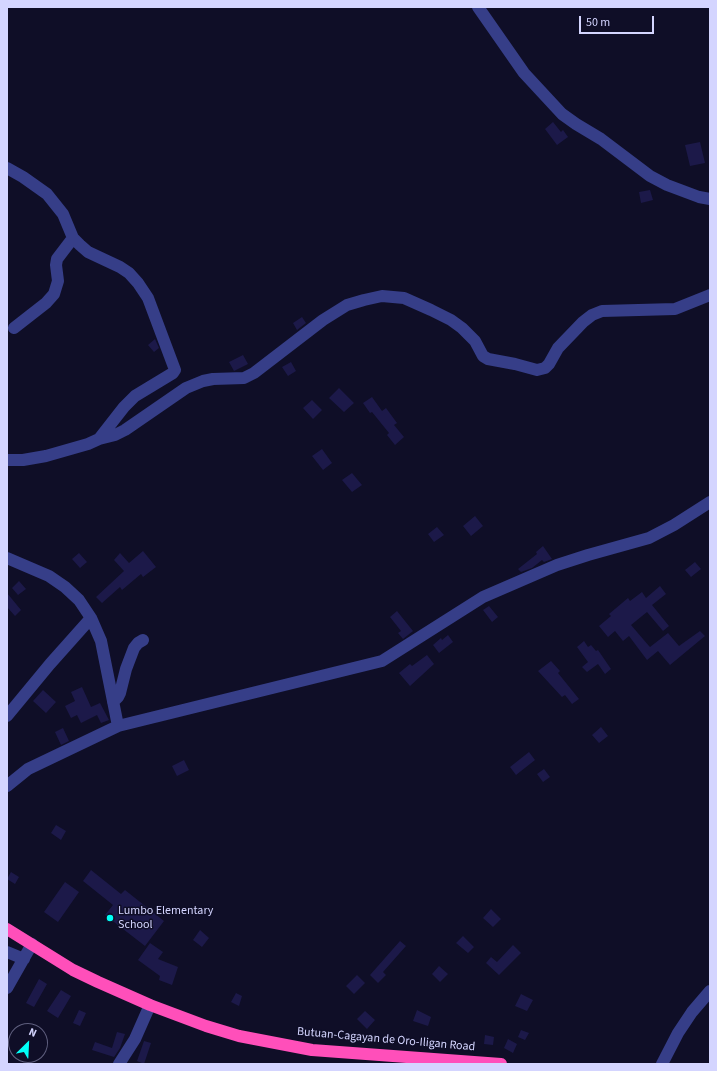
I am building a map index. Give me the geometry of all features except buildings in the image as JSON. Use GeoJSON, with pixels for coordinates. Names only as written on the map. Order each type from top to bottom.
{"type":"FeatureCollection","features":[{"type":"Feature","properties":{"kind":"highway","name":"Butuan-Cagayan de Oro-Iligan Road"},"geometry":{"type":"LineString","coordinates":[[7,929],[73,970],[98,982],[150,1005],[206,1026],[239,1036],[312,1050],[501,1064]]}},
{"type":"Feature","properties":{"kind":"street"},"geometry":{"type":"LineString","coordinates":[[478,7],[524,73],[562,114],[601,139],[650,176],[667,186],[700,197],[710,198]]}},
{"type":"Feature","properties":{"kind":"street"},"geometry":{"type":"LineString","coordinates":[[7,168],[47,194],[63,214],[73,238],[88,252],[120,267],[129,273],[138,283],[148,298],[175,367],[173,373],[135,396],[124,407],[99,439]]}},
{"type":"Feature","properties":{"kind":"street"},"geometry":{"type":"LineString","coordinates":[[14,328],[46,303],[54,294],[58,281],[56,265],[57,259],[73,238]]}},
{"type":"Feature","properties":{"kind":"street"},"geometry":{"type":"LineString","coordinates":[[7,460],[23,460],[46,456],[115,435],[125,430],[186,388],[203,381],[213,379],[244,378],[254,373],[323,320],[346,305],[364,300],[382,296],[404,298],[451,320],[462,328],[475,341],[482,356],[488,359],[537,370],[545,368],[558,348],[583,322],[597,313],[602,311],[675,309],[710,296]]}},
{"type":"Feature","properties":{"kind":"street"},"geometry":{"type":"LineString","coordinates":[[7,786],[28,769],[118,726],[382,661],[483,597],[557,565],[649,538],[674,525],[710,502]]}},
{"type":"Feature","properties":{"kind":"street"},"geometry":{"type":"LineString","coordinates":[[7,558],[49,576],[65,587],[79,600],[91,618],[101,641],[118,726]]}},
{"type":"Feature","properties":{"kind":"street"},"geometry":{"type":"LineString","coordinates":[[7,716],[91,618]]}},
{"type":"Feature","properties":{"kind":"street"},"geometry":{"type":"LineString","coordinates":[[112,702],[120,693],[126,669],[134,648],[142,640]]}},
{"type":"Feature","properties":{"kind":"street"},"geometry":{"type":"LineString","coordinates":[[7,988],[32,944]]}},
{"type":"Feature","properties":{"kind":"street"},"geometry":{"type":"LineString","coordinates":[[7,952],[24,959]]}},
{"type":"Feature","properties":{"kind":"street"},"geometry":{"type":"LineString","coordinates":[[662,1064],[692,1012],[710,991]]}},
{"type":"Feature","properties":{"kind":"street"},"geometry":{"type":"LineString","coordinates":[[119,1064],[135,1039],[150,1005]]}},
{"type":"Feature","properties":{"kind":"place","name":"Lumbo Elementary School"},"geometry":{"type":"Point","coordinates":[110,918]}}]}
